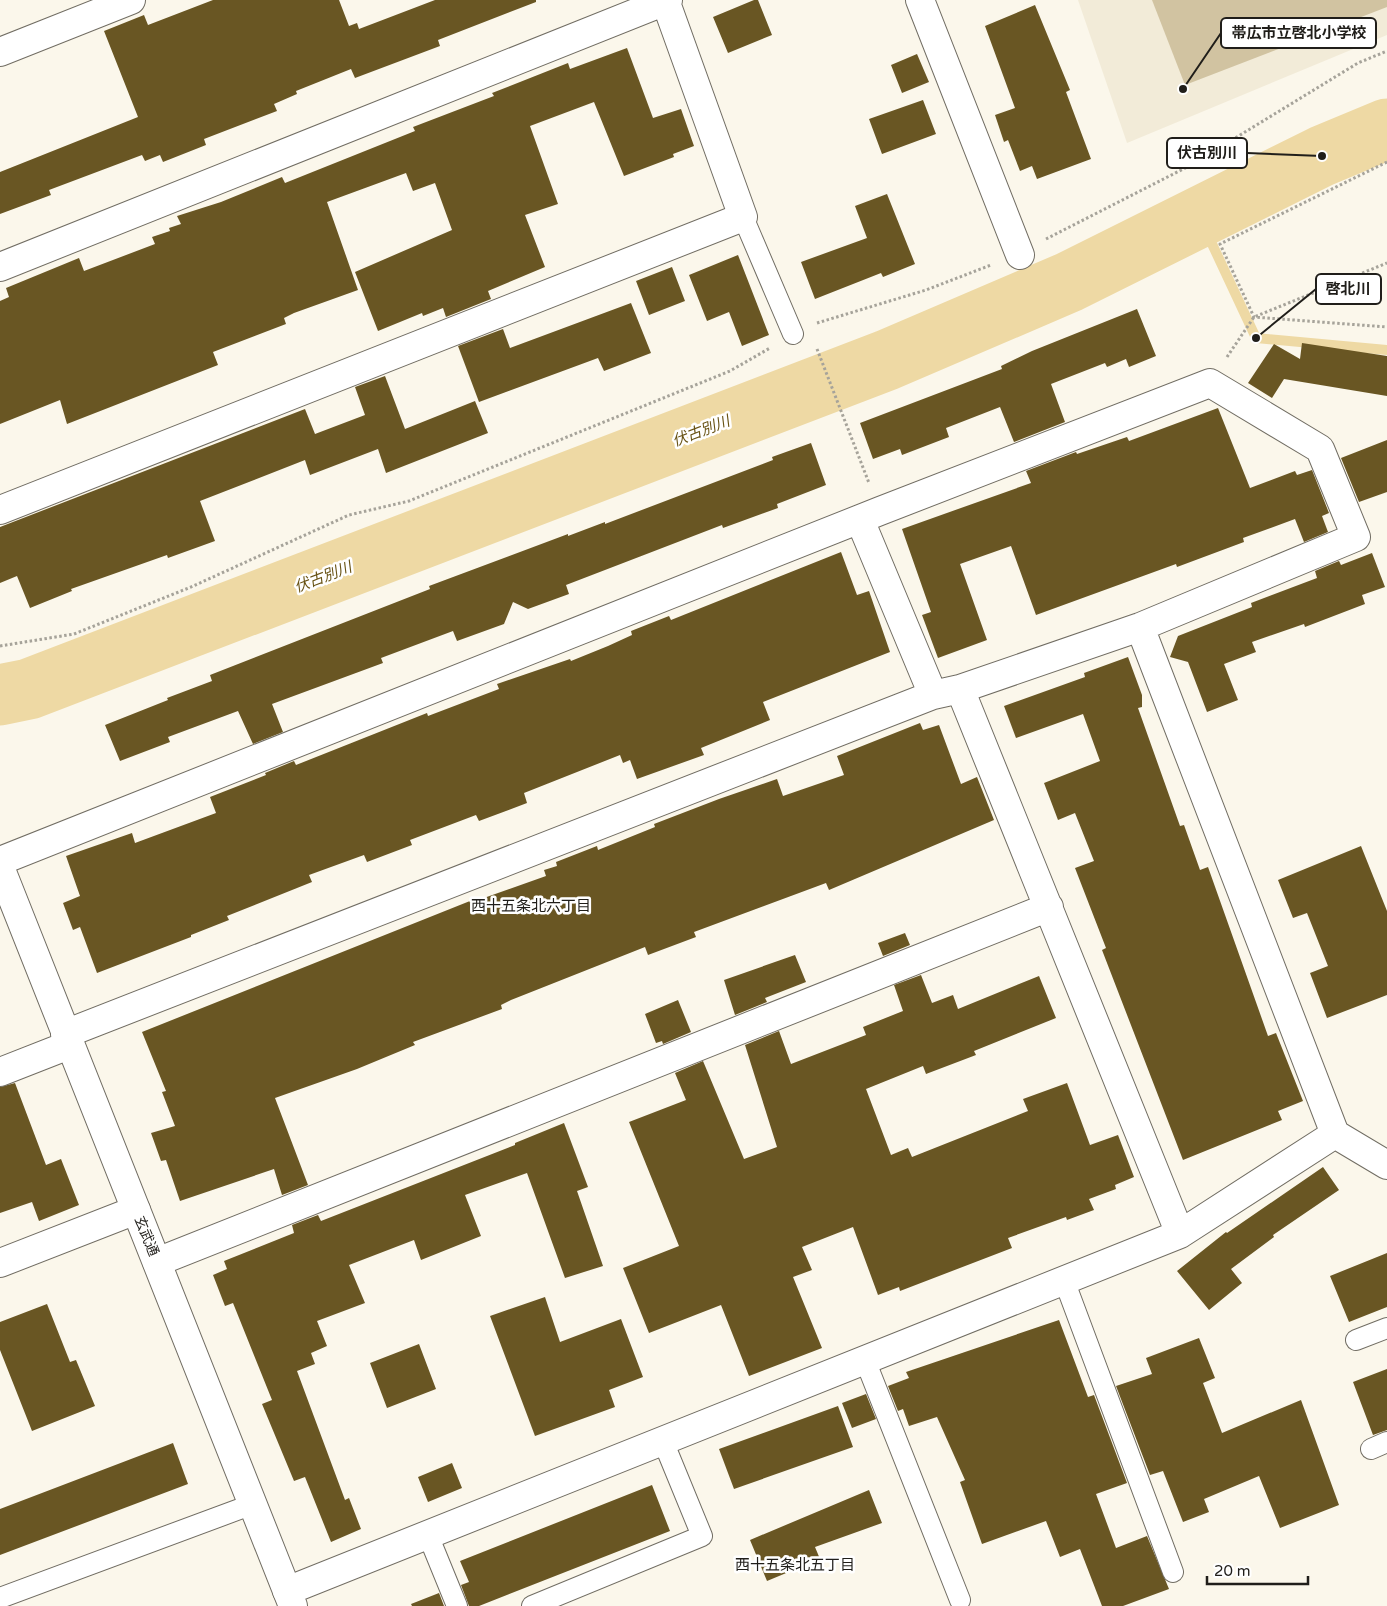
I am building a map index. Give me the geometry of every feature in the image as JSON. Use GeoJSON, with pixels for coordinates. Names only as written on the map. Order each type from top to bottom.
{"type":"FeatureCollection","features":[{"type":"Feature","properties":{"kind":"street"},"geometry":{"type":"LineString","coordinates":[[0,52],[131,0]]}},
{"type":"Feature","properties":{"kind":"street"},"geometry":{"type":"LineString","coordinates":[[0,267],[666,0],[743,218],[0,510]]}},
{"type":"Feature","properties":{"kind":"street"},"geometry":{"type":"LineString","coordinates":[[920,0],[1020,255]]}},
{"type":"Feature","properties":{"kind":"street"},"geometry":{"type":"LineString","coordinates":[[0,1072],[67,1039],[933,695],[960,689],[1140,627],[1356,537],[1320,449],[1210,383],[870,516],[1,871]]}},
{"type":"Feature","properties":{"kind":"street"},"geometry":{"type":"LineString","coordinates":[[870,516],[933,695]]}},
{"type":"Feature","properties":{"kind":"street"},"geometry":{"type":"LineString","coordinates":[[1140,627],[1335,1134],[1387,1165]]}},
{"type":"Feature","properties":{"kind":"street"},"geometry":{"type":"LineString","coordinates":[[960,689],[1180,1234]]}},
{"type":"Feature","properties":{"kind":"street","name":"玄武通"},"geometry":{"type":"LineString","coordinates":[[1,871],[290,1599]]}},
{"type":"Feature","properties":{"kind":"street"},"geometry":{"type":"LineString","coordinates":[[157,1262],[1049,906]]}},
{"type":"Feature","properties":{"kind":"street"},"geometry":{"type":"LineString","coordinates":[[290,1599],[428,1535],[1180,1234],[1335,1134]]}},
{"type":"Feature","properties":{"kind":"street"},"geometry":{"type":"LineString","coordinates":[[0,1263],[136,1210]]}},
{"type":"Feature","properties":{"kind":"lane"},"geometry":{"type":"LineString","coordinates":[[743,218],[793,334]]}},
{"type":"Feature","properties":{"kind":"lane"},"geometry":{"type":"LineString","coordinates":[[1064,1280],[1173,1572]]}},
{"type":"Feature","properties":{"kind":"lane"},"geometry":{"type":"LineString","coordinates":[[1356,1340],[1387,1328]]}},
{"type":"Feature","properties":{"kind":"lane"},"geometry":{"type":"LineString","coordinates":[[865,1360],[960,1600]]}},
{"type":"Feature","properties":{"kind":"lane"},"geometry":{"type":"LineString","coordinates":[[532,1606],[702,1536],[663,1440]]}},
{"type":"Feature","properties":{"kind":"lane"},"geometry":{"type":"LineString","coordinates":[[0,1598],[253,1504]]}},
{"type":"Feature","properties":{"kind":"lane"},"geometry":{"type":"LineString","coordinates":[[428,1535],[457,1606]]}},
{"type":"Feature","properties":{"kind":"path"},"geometry":{"type":"LineString","coordinates":[[0,646],[74,634],[191,587],[349,515],[409,501],[730,371],[806,327],[926,290],[1020,255],[1059,231],[1191,165],[1358,63],[1387,51]]}},
{"type":"Feature","properties":{"kind":"path"},"geometry":{"type":"LineString","coordinates":[[1254,317],[1220,244],[1387,162]]}},
{"type":"Feature","properties":{"kind":"path"},"geometry":{"type":"LineString","coordinates":[[1210,383],[1254,317],[1387,263]]}},
{"type":"Feature","properties":{"kind":"path"},"geometry":{"type":"LineString","coordinates":[[1254,317],[1387,327]]}},
{"type":"Feature","properties":{"kind":"path"},"geometry":{"type":"LineString","coordinates":[[814,341],[840,407],[870,516]]}},
{"type":"Feature","properties":{"kind":"shaded area"},"geometry":{"type":"Polygon","coordinates":[[[1078,0],[1387,0],[1387,35],[1127,143],[1078,0]]]}},
{"type":"Feature","properties":{"kind":"shaded area"},"geometry":{"type":"Polygon","coordinates":[[[1152,0],[1387,0],[1387,7],[1185,85],[1152,0]]]}},
{"type":"Feature","properties":{"kind":"building"},"geometry":{"type":"Polygon","coordinates":[[[213,0],[339,0],[349,26],[357,23],[359,29],[435,0],[536,0],[536,2],[438,40],[440,46],[355,78],[351,69],[296,91],[297,94],[274,104],[277,111],[204,139],[206,145],[163,162],[160,155],[145,161],[142,155],[49,190],[51,195],[0,214],[0,172],[138,117],[104,31],[144,15],[148,25],[213,0]]]}},
{"type":"Feature","properties":{"kind":"building"},"geometry":{"type":"Polygon","coordinates":[[[758,0],[772,35],[728,53],[713,17],[758,0]]]}},
{"type":"Feature","properties":{"kind":"building"},"geometry":{"type":"Polygon","coordinates":[[[1035,5],[1070,90],[1066,92],[1091,159],[1037,179],[1032,166],[1020,171],[1008,140],[1004,142],[995,115],[1015,108],[985,26],[1035,5]]]}},
{"type":"Feature","properties":{"kind":"building"},"geometry":{"type":"Polygon","coordinates":[[[627,48],[653,118],[681,109],[694,146],[673,154],[674,157],[624,176],[594,102],[530,126],[558,204],[525,215],[545,267],[488,291],[491,299],[446,317],[443,308],[423,316],[422,313],[378,331],[355,272],[452,230],[435,183],[413,191],[406,173],[327,202],[358,290],[294,313],[284,318],[286,324],[213,352],[218,365],[67,424],[60,400],[0,424],[0,301],[9,297],[6,288],[79,258],[84,271],[155,244],[152,237],[170,231],[169,228],[181,224],[177,216],[221,202],[282,177],[285,183],[415,131],[413,127],[494,96],[492,93],[568,63],[570,69],[627,48]]]}},
{"type":"Feature","properties":{"kind":"building"},"geometry":{"type":"Polygon","coordinates":[[[917,54],[929,82],[902,93],[891,65],[917,54]]]}},
{"type":"Feature","properties":{"kind":"building"},"geometry":{"type":"Polygon","coordinates":[[[923,100],[936,134],[882,154],[869,119],[923,100]]]}},
{"type":"Feature","properties":{"kind":"building"},"geometry":{"type":"Polygon","coordinates":[[[887,194],[915,264],[883,277],[881,273],[815,299],[801,262],[867,238],[855,206],[887,194]]]}},
{"type":"Feature","properties":{"kind":"building"},"geometry":{"type":"Polygon","coordinates":[[[738,255],[769,335],[742,346],[729,312],[707,321],[689,275],[738,255]]]}},
{"type":"Feature","properties":{"kind":"building"},"geometry":{"type":"Polygon","coordinates":[[[672,267],[685,301],[649,315],[636,281],[672,267]]]}},
{"type":"Feature","properties":{"kind":"building"},"geometry":{"type":"Polygon","coordinates":[[[631,303],[651,353],[604,371],[598,358],[479,402],[458,346],[503,329],[510,348],[631,303]]]}},
{"type":"Feature","properties":{"kind":"building"},"geometry":{"type":"Polygon","coordinates":[[[1137,309],[1156,356],[1129,367],[1126,359],[1107,367],[1105,363],[1051,384],[1065,422],[1014,442],[1000,407],[946,428],[949,437],[902,455],[900,449],[873,459],[860,423],[1002,369],[1001,366],[1032,351],[1137,309]]]}},
{"type":"Feature","properties":{"kind":"building"},"geometry":{"type":"Polygon","coordinates":[[[1302,343],[1387,356],[1387,396],[1284,379],[1272,398],[1248,383],[1274,344],[1300,359],[1302,343]]]}},
{"type":"Feature","properties":{"kind":"building"},"geometry":{"type":"Polygon","coordinates":[[[385,376],[405,429],[475,401],[488,433],[386,473],[378,449],[310,475],[305,460],[200,501],[215,541],[168,558],[167,555],[71,589],[72,591],[30,608],[17,576],[0,583],[0,527],[305,409],[315,434],[365,415],[355,387],[385,376]]]}},
{"type":"Feature","properties":{"kind":"building"},"geometry":{"type":"Polygon","coordinates":[[[1218,408],[1250,488],[1295,471],[1297,475],[1312,470],[1329,513],[1322,516],[1328,532],[1304,542],[1295,519],[1243,538],[1244,542],[1177,567],[1176,564],[1036,615],[1011,546],[960,564],[987,640],[938,658],[922,615],[931,612],[902,529],[1031,483],[1026,471],[1076,452],[1077,454],[1127,437],[1129,441],[1218,408]]]}},
{"type":"Feature","properties":{"kind":"building"},"geometry":{"type":"Polygon","coordinates":[[[1387,440],[1387,492],[1359,502],[1341,458],[1387,440]]]}},
{"type":"Feature","properties":{"kind":"building"},"geometry":{"type":"Polygon","coordinates":[[[811,443],[826,485],[777,504],[778,508],[723,528],[722,525],[566,585],[569,594],[528,609],[513,602],[504,624],[457,641],[453,631],[381,658],[383,663],[272,704],[283,732],[253,744],[238,711],[168,737],[170,742],[120,761],[105,725],[212,681],[210,675],[430,589],[429,586],[568,534],[568,536],[605,522],[605,524],[773,460],[772,457],[811,443]]]}},
{"type":"Feature","properties":{"kind":"building"},"geometry":{"type":"Polygon","coordinates":[[[841,552],[857,595],[869,591],[890,652],[763,702],[770,720],[701,748],[704,755],[637,779],[630,760],[623,763],[620,755],[524,793],[527,803],[479,821],[476,815],[410,840],[412,845],[367,862],[364,855],[309,875],[312,882],[227,916],[229,920],[191,935],[191,937],[97,973],[80,927],[73,930],[63,903],[80,896],[66,856],[132,833],[135,843],[216,813],[210,797],[266,775],[265,773],[294,761],[296,765],[427,713],[428,716],[499,689],[497,684],[570,659],[571,661],[632,635],[631,631],[669,616],[671,620],[841,552]]]}},
{"type":"Feature","properties":{"kind":"building"},"geometry":{"type":"Polygon","coordinates":[[[1372,553],[1385,587],[1362,595],[1365,604],[1305,627],[1304,624],[1252,642],[1256,652],[1224,664],[1238,700],[1207,712],[1188,662],[1170,657],[1178,636],[1252,607],[1251,603],[1317,578],[1315,571],[1339,561],[1341,565],[1372,553]]]}},
{"type":"Feature","properties":{"kind":"building"},"geometry":{"type":"Polygon","coordinates":[[[1128,657],[1142,695],[1142,707],[1138,708],[1180,826],[1184,825],[1200,870],[1208,867],[1268,1036],[1276,1033],[1303,1101],[1278,1111],[1282,1120],[1183,1160],[1102,950],[1106,948],[1075,868],[1094,861],[1075,813],[1058,820],[1044,783],[1100,761],[1083,714],[1016,738],[1004,706],[1085,677],[1084,673],[1128,657]]]}},
{"type":"Feature","properties":{"kind":"building"},"geometry":{"type":"Polygon","coordinates":[[[920,723],[923,730],[939,725],[961,784],[977,777],[994,820],[829,890],[826,883],[694,932],[696,937],[648,955],[645,947],[511,1000],[501,1005],[502,1009],[413,1042],[415,1045],[357,1069],[275,1098],[308,1185],[282,1195],[274,1169],[180,1201],[166,1160],[161,1161],[151,1133],[175,1126],[162,1092],[166,1091],[142,1032],[480,897],[481,899],[546,876],[544,870],[557,866],[556,862],[597,846],[598,850],[655,827],[654,824],[719,799],[777,779],[783,796],[844,775],[837,756],[920,723]]]}},
{"type":"Feature","properties":{"kind":"building"},"geometry":{"type":"Polygon","coordinates":[[[1361,846],[1387,911],[1387,995],[1327,1018],[1310,973],[1328,966],[1307,913],[1293,918],[1278,880],[1361,846]]]}},
{"type":"Feature","properties":{"kind":"building"},"geometry":{"type":"Polygon","coordinates":[[[905,933],[910,945],[883,956],[878,943],[905,933]]]}},
{"type":"Feature","properties":{"kind":"building"},"geometry":{"type":"Polygon","coordinates":[[[795,955],[806,982],[765,998],[767,1002],[735,1015],[724,980],[795,955]]]}},
{"type":"Feature","properties":{"kind":"building"},"geometry":{"type":"Polygon","coordinates":[[[921,975],[932,1003],[953,995],[958,1009],[1039,976],[1056,1018],[974,1051],[976,1055],[926,1074],[923,1066],[866,1089],[891,1155],[908,1148],[912,1157],[1028,1111],[1023,1099],[1067,1083],[1090,1145],[1118,1135],[1134,1177],[1115,1185],[1116,1189],[1089,1199],[1094,1210],[1067,1220],[1066,1217],[1008,1238],[1012,1248],[900,1291],[899,1287],[878,1295],[853,1227],[802,1247],[812,1270],[793,1277],[822,1348],[749,1376],[721,1305],[649,1333],[623,1268],[679,1246],[629,1122],[686,1100],[675,1073],[703,1061],[744,1159],[777,1147],[745,1045],[779,1031],[791,1064],[866,1035],[863,1027],[903,1011],[894,985],[921,975]]]}},
{"type":"Feature","properties":{"kind":"building"},"geometry":{"type":"Polygon","coordinates":[[[678,1000],[691,1032],[663,1044],[662,1041],[656,1043],[645,1014],[678,1000]]]}},
{"type":"Feature","properties":{"kind":"building"},"geometry":{"type":"Polygon","coordinates":[[[15,1083],[46,1165],[61,1159],[79,1205],[39,1221],[32,1202],[0,1213],[0,1087],[15,1083]]]}},
{"type":"Feature","properties":{"kind":"building"},"geometry":{"type":"Polygon","coordinates":[[[564,1123],[588,1187],[577,1191],[603,1266],[565,1278],[527,1173],[465,1195],[481,1236],[421,1260],[414,1240],[349,1265],[365,1303],[317,1321],[327,1346],[311,1353],[315,1364],[297,1371],[345,1500],[349,1498],[361,1529],[331,1542],[305,1477],[294,1481],[262,1404],[272,1400],[233,1303],[225,1306],[213,1275],[227,1269],[224,1261],[294,1233],[292,1225],[318,1215],[321,1221],[515,1145],[515,1143],[564,1123]]]}},
{"type":"Feature","properties":{"kind":"building"},"geometry":{"type":"Polygon","coordinates":[[[1323,1167],[1339,1190],[1273,1235],[1274,1237],[1231,1269],[1242,1283],[1209,1310],[1177,1271],[1226,1232],[1323,1167]]]}},
{"type":"Feature","properties":{"kind":"building"},"geometry":{"type":"Polygon","coordinates":[[[1387,1253],[1387,1307],[1349,1322],[1330,1276],[1387,1253]]]}},
{"type":"Feature","properties":{"kind":"building"},"geometry":{"type":"Polygon","coordinates":[[[545,1297],[560,1342],[621,1319],[643,1377],[609,1390],[615,1407],[535,1436],[490,1316],[545,1297]]]}},
{"type":"Feature","properties":{"kind":"building"},"geometry":{"type":"Polygon","coordinates":[[[47,1304],[70,1362],[76,1360],[95,1406],[32,1431],[0,1350],[0,1322],[47,1304]]]}},
{"type":"Feature","properties":{"kind":"building"},"geometry":{"type":"Polygon","coordinates":[[[1059,1320],[1088,1397],[1094,1395],[1127,1483],[1096,1494],[1116,1548],[1147,1536],[1169,1589],[1123,1606],[1102,1606],[1080,1549],[1060,1557],[1046,1521],[982,1544],[960,1482],[965,1480],[937,1417],[909,1426],[903,1409],[898,1411],[888,1386],[909,1378],[906,1372],[1059,1320]]]}},
{"type":"Feature","properties":{"kind":"building"},"geometry":{"type":"Polygon","coordinates":[[[1199,1338],[1215,1378],[1203,1383],[1222,1433],[1301,1400],[1339,1505],[1280,1528],[1259,1476],[1204,1499],[1209,1512],[1183,1522],[1163,1471],[1150,1475],[1116,1386],[1152,1374],[1146,1358],[1199,1338]]]}},
{"type":"Feature","properties":{"kind":"building"},"geometry":{"type":"Polygon","coordinates":[[[419,1344],[436,1389],[387,1408],[370,1363],[419,1344]]]}},
{"type":"Feature","properties":{"kind":"building"},"geometry":{"type":"Polygon","coordinates":[[[1387,1369],[1387,1430],[1373,1435],[1353,1382],[1387,1369]]]}},
{"type":"Feature","properties":{"kind":"building"},"geometry":{"type":"Polygon","coordinates":[[[866,1394],[876,1419],[852,1428],[842,1403],[866,1394]]]}},
{"type":"Feature","properties":{"kind":"building"},"geometry":{"type":"Polygon","coordinates":[[[838,1406],[853,1447],[734,1489],[719,1449],[838,1406]]]}},
{"type":"Feature","properties":{"kind":"building"},"geometry":{"type":"Polygon","coordinates":[[[173,1443],[188,1484],[0,1555],[0,1509],[173,1443]]]}},
{"type":"Feature","properties":{"kind":"building"},"geometry":{"type":"Polygon","coordinates":[[[452,1463],[462,1488],[428,1502],[418,1477],[452,1463]]]}},
{"type":"Feature","properties":{"kind":"building"},"geometry":{"type":"Polygon","coordinates":[[[652,1485],[670,1531],[479,1606],[469,1606],[461,1585],[469,1582],[460,1561],[652,1485]]]}},
{"type":"Feature","properties":{"kind":"building"},"geometry":{"type":"Polygon","coordinates":[[[869,1490],[882,1523],[815,1547],[820,1559],[767,1581],[750,1540],[869,1490]]]}},
{"type":"Feature","properties":{"kind":"building"},"geometry":{"type":"Polygon","coordinates":[[[439,1593],[444,1606],[412,1606],[411,1604],[439,1593]]]}},
{"type":"Feature","properties":{"kind":"waterway","name":"伏古別川"},"geometry":{"type":"LineString","coordinates":[[0,695],[29,689],[887,360],[1069,282],[1322,156],[1387,129]]}},
{"type":"Feature","properties":{"kind":"waterway"},"geometry":{"type":"LineString","coordinates":[[1199,216],[1256,338],[1387,350]]}},
{"type":"Feature","properties":{"kind":"place","name":"帯広市立啓北小学校"},"geometry":{"type":"Point","coordinates":[1183,89]}},
{"type":"Feature","properties":{"kind":"place","name":"伏古別川"},"geometry":{"type":"Point","coordinates":[1322,156]}},
{"type":"Feature","properties":{"kind":"place","name":"啓北川"},"geometry":{"type":"Point","coordinates":[1256,338]}},
{"type":"Feature","properties":{"kind":"district","name":"西十五条北六丁目"},"geometry":{"type":"Point","coordinates":[531,906]}},
{"type":"Feature","properties":{"kind":"district","name":"西十五条北五丁目"},"geometry":{"type":"Point","coordinates":[795,1565]}}]}
